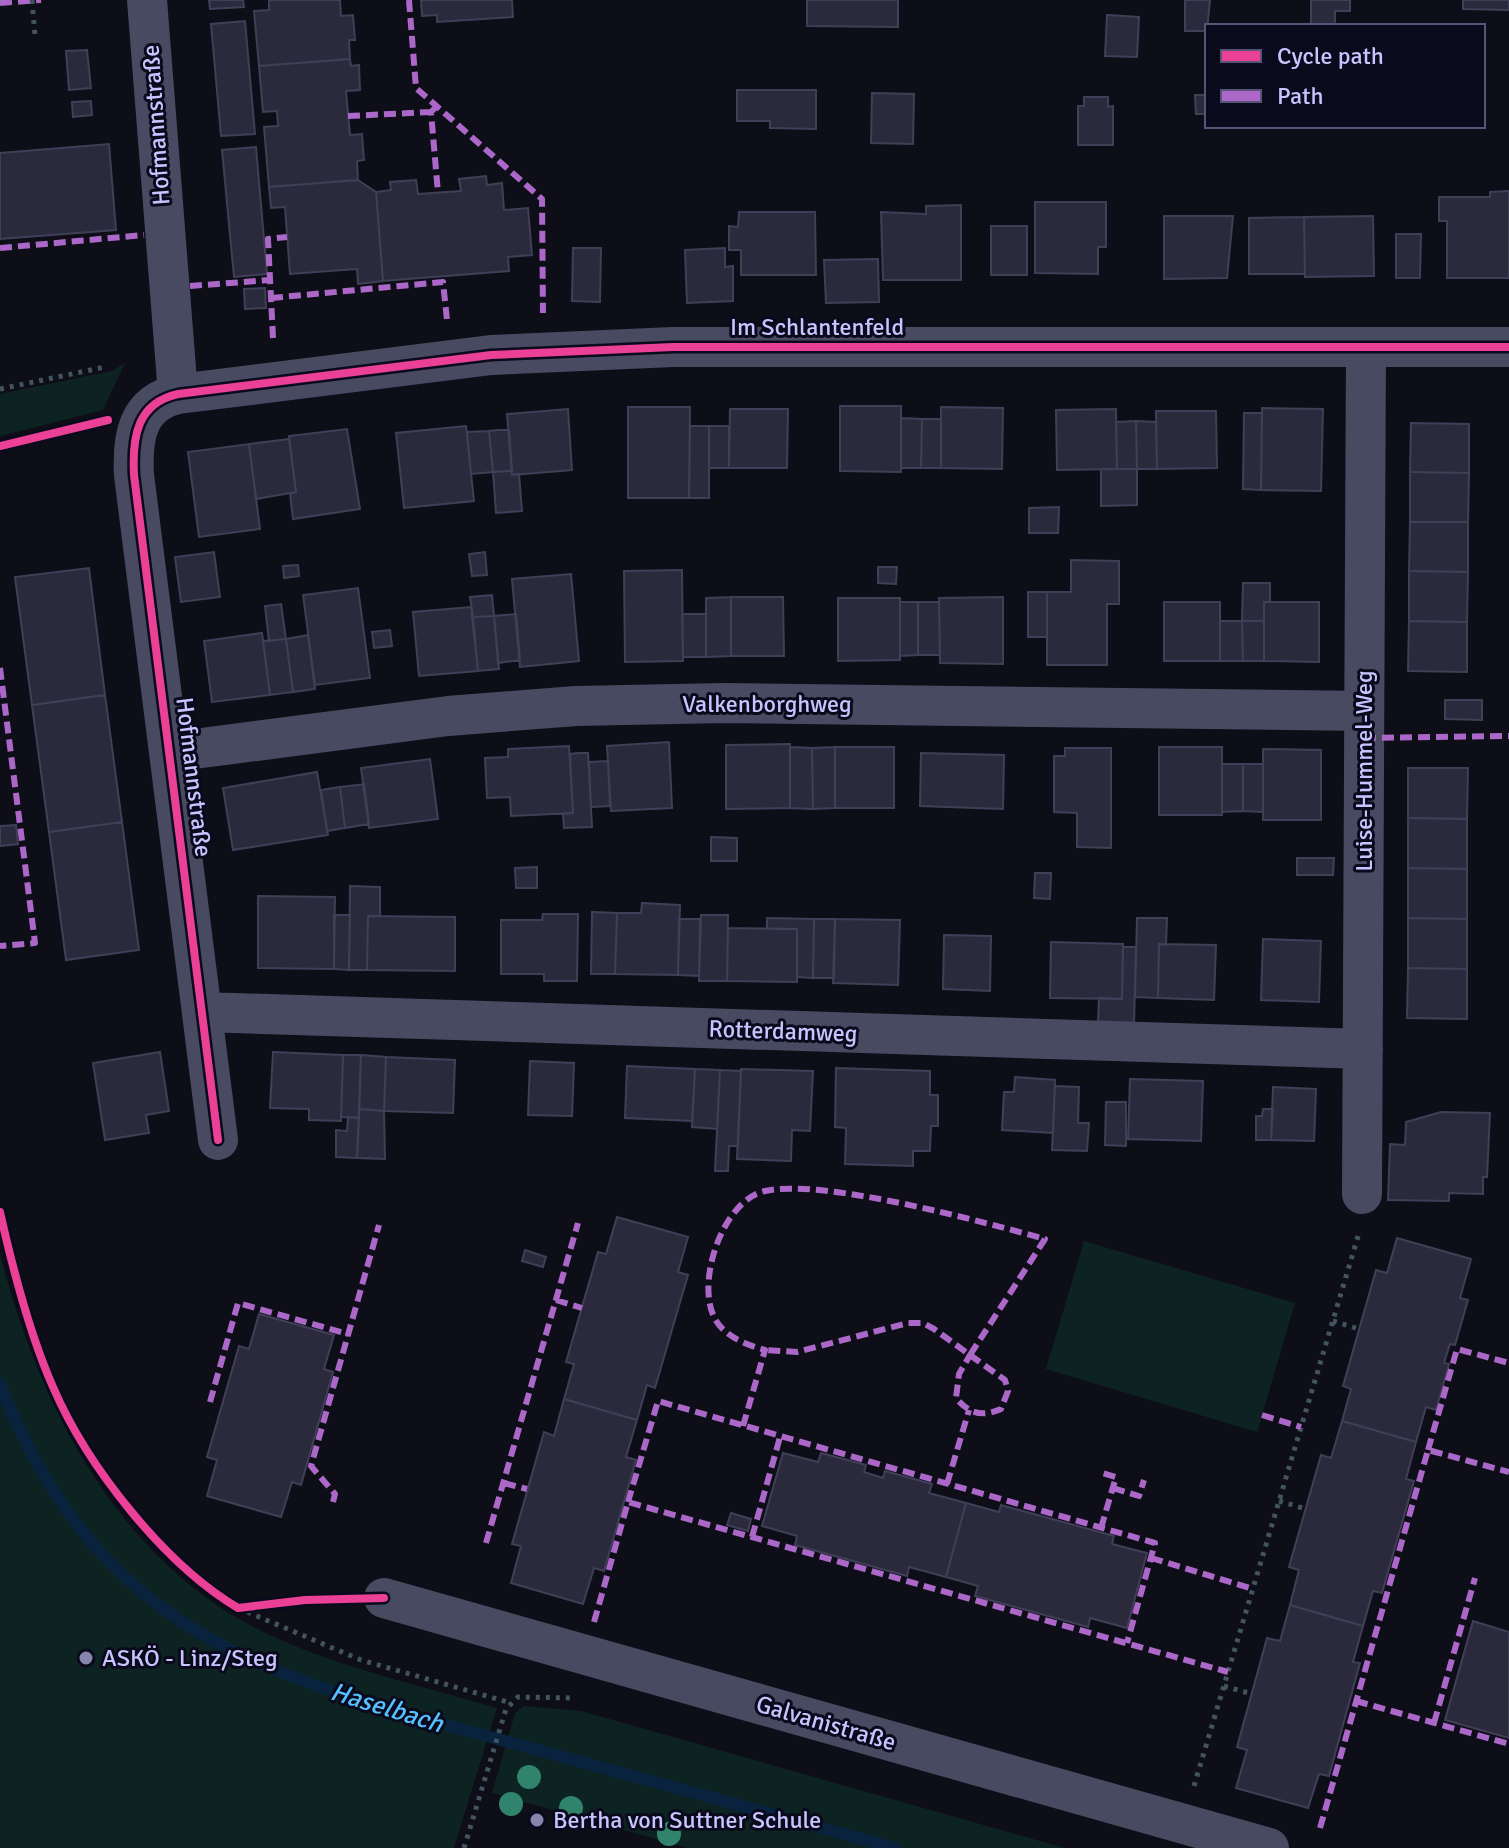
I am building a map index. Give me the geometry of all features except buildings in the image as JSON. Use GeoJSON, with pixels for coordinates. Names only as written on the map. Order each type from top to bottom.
{"type":"FeatureCollection","features":[{"type":"Feature","properties":{"kind":"street","name":"Hofmannstraße"},"geometry":{"type":"LineString","coordinates":[[147,0],[178,394]]}},
{"type":"Feature","properties":{"kind":"street","name":"Im Schlantenfeld"},"geometry":{"type":"LineString","coordinates":[[140,421],[153,403],[178,394],[491,355],[673,347],[1509,347]]}},
{"type":"Feature","properties":{"kind":"street","name":"Luise-Hummel-Weg"},"geometry":{"type":"LineString","coordinates":[[1362,1194],[1366,347]]}},
{"type":"Feature","properties":{"kind":"street","name":"Hofmannstraße"},"geometry":{"type":"LineString","coordinates":[[140,421],[134,445],[134,475],[218,1140]]}},
{"type":"Feature","properties":{"kind":"street","name":"Valkenborghweg"},"geometry":{"type":"LineString","coordinates":[[171,752],[448,716],[596,705],[724,703],[1364,711]]}},
{"type":"Feature","properties":{"kind":"street","name":"Rotterdamweg"},"geometry":{"type":"LineString","coordinates":[[203,1012],[1363,1049]]}},
{"type":"Feature","properties":{"kind":"street","name":"Galvanistraße"},"geometry":{"type":"LineString","coordinates":[[384,1598],[1269,1848]]}},
{"type":"Feature","properties":{"kind":"path"},"geometry":{"type":"LineString","coordinates":[[32,0],[35,36]]}},
{"type":"Feature","properties":{"kind":"path"},"geometry":{"type":"LineString","coordinates":[[0,389],[105,367]]}},
{"type":"Feature","properties":{"kind":"path"},"geometry":{"type":"LineString","coordinates":[[1192,1791],[1362,1222],[1362,1194]]}},
{"type":"Feature","properties":{"kind":"path"},"geometry":{"type":"LineString","coordinates":[[1333,1321],[1359,1329]]}},
{"type":"Feature","properties":{"kind":"path"},"geometry":{"type":"LineString","coordinates":[[1279,1501],[1306,1509]]}},
{"type":"Feature","properties":{"kind":"path"},"geometry":{"type":"LineString","coordinates":[[235,1606],[265,1605]]}},
{"type":"Feature","properties":{"kind":"path"},"geometry":{"type":"LineString","coordinates":[[235,1606],[361,1660],[511,1703]]}},
{"type":"Feature","properties":{"kind":"path"},"geometry":{"type":"LineString","coordinates":[[1224,1686],[1252,1694]]}},
{"type":"Feature","properties":{"kind":"path"},"geometry":{"type":"LineString","coordinates":[[464,1848],[506,1709],[525,1696],[577,1698]]}},
{"type":"Feature","properties":{"kind":"green space"},"geometry":{"type":"Polygon","coordinates":[[[125,363],[103,410],[0,436],[0,394],[112,371],[125,363]]]}},
{"type":"Feature","properties":{"kind":"green space"},"geometry":{"type":"Polygon","coordinates":[[[1084,1241],[1295,1303],[1257,1432],[1046,1369],[1084,1241]]]}},
{"type":"Feature","properties":{"kind":"green space","name":"ASKÖ - Linz/Steg"},"geometry":{"type":"Polygon","coordinates":[[[0,1254],[15,1308],[59,1415],[87,1465],[120,1513],[157,1556],[200,1593],[248,1624],[277,1638],[370,1672],[497,1708],[454,1848],[0,1848],[0,1254]]]}},
{"type":"Feature","properties":{"kind":"green space"},"geometry":{"type":"Polygon","coordinates":[[[524,1706],[581,1711],[1065,1848],[688,1848],[492,1793],[515,1713],[524,1706]]]}},
{"type":"Feature","properties":{"kind":"waterway","name":"Haselbach"},"geometry":{"type":"LineString","coordinates":[[0,1384],[42,1472],[91,1542],[147,1597],[210,1639],[279,1672],[355,1699],[895,1848]]}},
{"type":"Feature","properties":{"kind":"marked path"},"geometry":{"type":"LineString","coordinates":[[0,3],[41,0]]}},
{"type":"Feature","properties":{"kind":"marked path"},"geometry":{"type":"LineString","coordinates":[[409,0],[416,88],[542,199],[543,313]]}},
{"type":"Feature","properties":{"kind":"marked path"},"geometry":{"type":"LineString","coordinates":[[437,106],[431,112],[438,193]]}},
{"type":"Feature","properties":{"kind":"marked path"},"geometry":{"type":"LineString","coordinates":[[348,116],[431,112]]}},
{"type":"Feature","properties":{"kind":"marked path"},"geometry":{"type":"LineString","coordinates":[[0,248],[144,235]]}},
{"type":"Feature","properties":{"kind":"marked path"},"geometry":{"type":"LineString","coordinates":[[273,338],[268,239],[287,237]]}},
{"type":"Feature","properties":{"kind":"marked path"},"geometry":{"type":"LineString","coordinates":[[190,286],[270,280]]}},
{"type":"Feature","properties":{"kind":"marked path"},"geometry":{"type":"LineString","coordinates":[[271,298],[443,282],[447,320]]}},
{"type":"Feature","properties":{"kind":"marked path"},"geometry":{"type":"LineString","coordinates":[[0,668],[35,943],[0,946]]}},
{"type":"Feature","properties":{"kind":"marked path"},"geometry":{"type":"LineString","coordinates":[[1364,738],[1509,736]]}},
{"type":"Feature","properties":{"kind":"marked path"},"geometry":{"type":"LineString","coordinates":[[743,1426],[765,1350],[724,1331],[715,1319],[708,1285],[717,1244],[725,1226],[750,1198],[765,1191],[791,1189],[863,1196],[1045,1239],[970,1355],[923,1323],[908,1323],[797,1352],[765,1350]]}},
{"type":"Feature","properties":{"kind":"marked path"},"geometry":{"type":"LineString","coordinates":[[486,1543],[578,1223]]}},
{"type":"Feature","properties":{"kind":"marked path"},"geometry":{"type":"LineString","coordinates":[[333,1502],[335,1494],[311,1466],[379,1225]]}},
{"type":"Feature","properties":{"kind":"marked path"},"geometry":{"type":"LineString","coordinates":[[556,1300],[582,1308]]}},
{"type":"Feature","properties":{"kind":"marked path"},"geometry":{"type":"LineString","coordinates":[[210,1402],[238,1303],[348,1334]]}},
{"type":"Feature","properties":{"kind":"marked path"},"geometry":{"type":"LineString","coordinates":[[1428,1450],[1457,1349],[1509,1363]]}},
{"type":"Feature","properties":{"kind":"marked path"},"geometry":{"type":"LineString","coordinates":[[970,1355],[1005,1380],[1008,1391],[1001,1409],[977,1412],[966,1408],[956,1398],[959,1374],[970,1355]]}},
{"type":"Feature","properties":{"kind":"marked path"},"geometry":{"type":"LineString","coordinates":[[628,1502],[658,1401],[1155,1543],[1127,1643]]}},
{"type":"Feature","properties":{"kind":"marked path"},"geometry":{"type":"LineString","coordinates":[[947,1484],[969,1410]]}},
{"type":"Feature","properties":{"kind":"marked path"},"geometry":{"type":"LineString","coordinates":[[1262,1415],[1301,1427]]}},
{"type":"Feature","properties":{"kind":"marked path"},"geometry":{"type":"LineString","coordinates":[[752,1537],[780,1437]]}},
{"type":"Feature","properties":{"kind":"marked path"},"geometry":{"type":"LineString","coordinates":[[1320,1828],[1428,1450],[1509,1472]]}},
{"type":"Feature","properties":{"kind":"marked path"},"geometry":{"type":"LineString","coordinates":[[1101,1528],[1116,1477],[1102,1473]]}},
{"type":"Feature","properties":{"kind":"marked path"},"geometry":{"type":"LineString","coordinates":[[1113,1488],[1139,1496],[1144,1480]]}},
{"type":"Feature","properties":{"kind":"marked path"},"geometry":{"type":"LineString","coordinates":[[504,1483],[527,1489]]}},
{"type":"Feature","properties":{"kind":"marked path"},"geometry":{"type":"LineString","coordinates":[[594,1622],[628,1502],[1228,1672]]}},
{"type":"Feature","properties":{"kind":"marked path"},"geometry":{"type":"LineString","coordinates":[[1151,1558],[1253,1589]]}},
{"type":"Feature","properties":{"kind":"marked path"},"geometry":{"type":"LineString","coordinates":[[1434,1723],[1475,1578]]}},
{"type":"Feature","properties":{"kind":"marked path"},"geometry":{"type":"LineString","coordinates":[[1356,1701],[1509,1744]]}},
{"type":"Feature","properties":{"kind":"cycle path"},"geometry":{"type":"LineString","coordinates":[[218,1140],[134,475],[136,435],[154,405],[178,394],[491,355],[673,347],[1509,347]]}},
{"type":"Feature","properties":{"kind":"cycle path"},"geometry":{"type":"LineString","coordinates":[[0,446],[108,420]]}},
{"type":"Feature","properties":{"kind":"cycle path"},"geometry":{"type":"LineString","coordinates":[[0,1212],[22,1301],[53,1387],[86,1449],[130,1511],[156,1540],[210,1589],[238,1608],[305,1600],[384,1598]]}},
{"type":"Feature","properties":{"kind":"place","name":"ASKÖ - Linz/Steg"},"geometry":{"type":"Point","coordinates":[86,1658]}},
{"type":"Feature","properties":{"kind":"place","name":"Bertha von Suttner Schule"},"geometry":{"type":"Point","coordinates":[537,1820]}}]}
